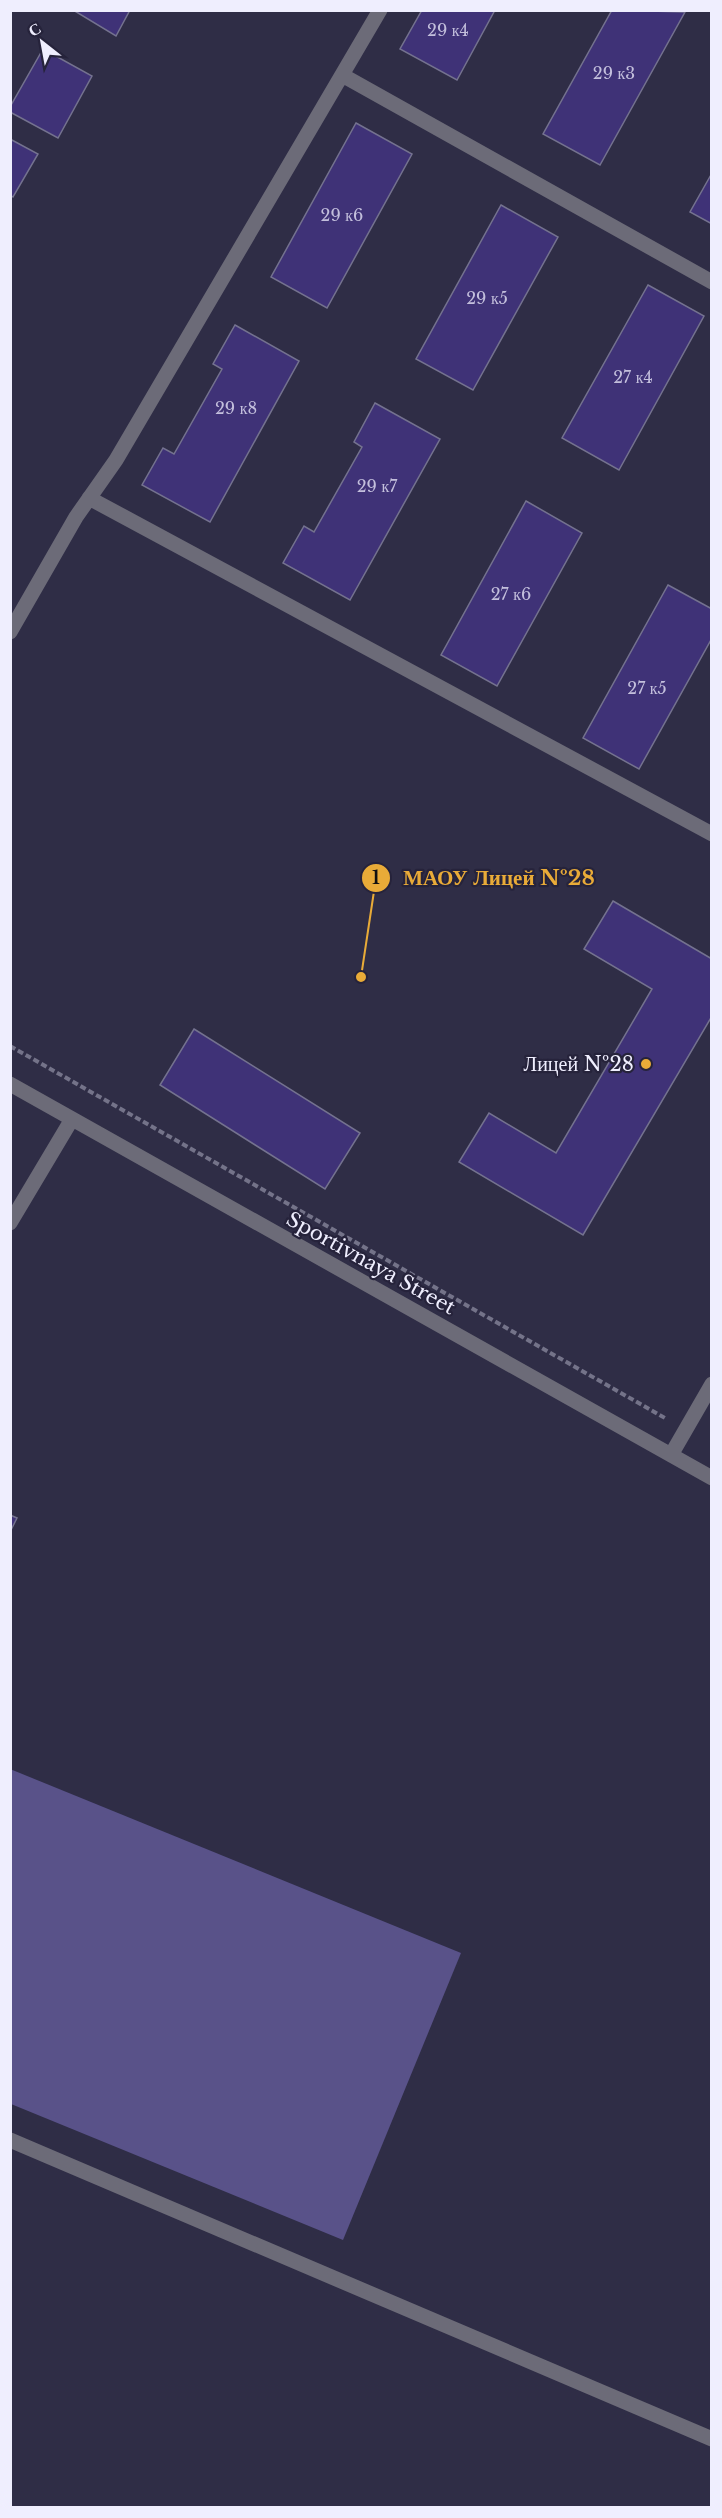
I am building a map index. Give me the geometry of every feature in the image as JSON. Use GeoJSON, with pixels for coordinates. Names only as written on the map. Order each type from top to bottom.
{"type":"FeatureCollection","features":[{"type":"Feature","properties":{"kind":"street"},"geometry":{"type":"LineString","coordinates":[[10,632],[76,517],[116,460],[380,10]]}},
{"type":"Feature","properties":{"kind":"street"},"geometry":{"type":"LineString","coordinates":[[342,75],[711,282]]}},
{"type":"Feature","properties":{"kind":"street"},"geometry":{"type":"LineString","coordinates":[[89,498],[711,834]]}},
{"type":"Feature","properties":{"kind":"street","name":"Sportivnaya Street"},"geometry":{"type":"LineString","coordinates":[[10,1084],[711,1478]]}},
{"type":"Feature","properties":{"kind":"street"},"geometry":{"type":"LineString","coordinates":[[10,1223],[72,1119]]}},
{"type":"Feature","properties":{"kind":"street"},"geometry":{"type":"LineString","coordinates":[[671,1455],[711,1384]]}},
{"type":"Feature","properties":{"kind":"street"},"geometry":{"type":"LineString","coordinates":[[10,2140],[711,2439]]}},
{"type":"Feature","properties":{"kind":"path"},"geometry":{"type":"LineString","coordinates":[[10,1046],[686,1430]]}},
{"type":"Feature","properties":{"kind":"shaded area"},"geometry":{"type":"Polygon","coordinates":[[[10,1769],[461,1953],[343,2240],[11,2104],[10,1769]]]}},
{"type":"Feature","properties":{"kind":"building"},"geometry":{"type":"Polygon","coordinates":[[[73,10],[130,10],[116,36],[73,10]]]}},
{"type":"Feature","properties":{"kind":"building"},"geometry":{"type":"Polygon","coordinates":[[[422,10],[495,10],[457,80],[400,49],[422,10]]]}},
{"type":"Feature","properties":{"kind":"building"},"geometry":{"type":"Polygon","coordinates":[[[612,10],[685,12],[600,165],[543,134],[612,10]]]}},
{"type":"Feature","properties":{"kind":"building"},"geometry":{"type":"Polygon","coordinates":[[[43,49],[92,76],[58,138],[10,112],[10,107],[43,49]]]}},
{"type":"Feature","properties":{"kind":"building"},"geometry":{"type":"Polygon","coordinates":[[[356,123],[412,154],[327,308],[271,277],[356,123]]]}},
{"type":"Feature","properties":{"kind":"building"},"geometry":{"type":"Polygon","coordinates":[[[10,139],[38,154],[13,197],[10,195],[10,139]]]}},
{"type":"Feature","properties":{"kind":"building"},"geometry":{"type":"Polygon","coordinates":[[[712,173],[712,224],[690,212],[712,173]]]}},
{"type":"Feature","properties":{"kind":"building"},"geometry":{"type":"Polygon","coordinates":[[[501,205],[558,237],[473,390],[416,359],[501,205]]]}},
{"type":"Feature","properties":{"kind":"building"},"geometry":{"type":"Polygon","coordinates":[[[648,285],[704,316],[619,470],[562,438],[648,285]]]}},
{"type":"Feature","properties":{"kind":"building"},"geometry":{"type":"Polygon","coordinates":[[[235,325],[299,361],[210,522],[142,485],[163,448],[174,454],[222,369],[213,364],[235,325]]]}},
{"type":"Feature","properties":{"kind":"building"},"geometry":{"type":"Polygon","coordinates":[[[375,403],[440,439],[350,600],[283,563],[304,526],[314,532],[362,447],[354,442],[375,403]]]}},
{"type":"Feature","properties":{"kind":"building"},"geometry":{"type":"Polygon","coordinates":[[[526,501],[582,533],[497,686],[441,655],[526,501]]]}},
{"type":"Feature","properties":{"kind":"building"},"geometry":{"type":"Polygon","coordinates":[[[668,585],[712,609],[712,638],[639,769],[583,738],[668,585]]]}},
{"type":"Feature","properties":{"kind":"building","name":"Лицей №28"},"geometry":{"type":"Polygon","coordinates":[[[613,901],[712,959],[712,1016],[583,1235],[459,1162],[489,1113],[556,1153],[652,989],[584,949],[613,901]]]}},
{"type":"Feature","properties":{"kind":"building"},"geometry":{"type":"Polygon","coordinates":[[[194,1029],[360,1133],[325,1189],[160,1085],[194,1029]]]}},
{"type":"Feature","properties":{"kind":"building"},"geometry":{"type":"Polygon","coordinates":[[[10,1515],[17,1518],[10,1532],[10,1515]]]}},
{"type":"Feature","properties":{"kind":"place","name":"МАОУ Лицей №28"},"geometry":{"type":"Point","coordinates":[361,977]}},
{"type":"Feature","properties":{"kind":"place","name":"Лицей №28"},"geometry":{"type":"Point","coordinates":[646,1064]}}]}
